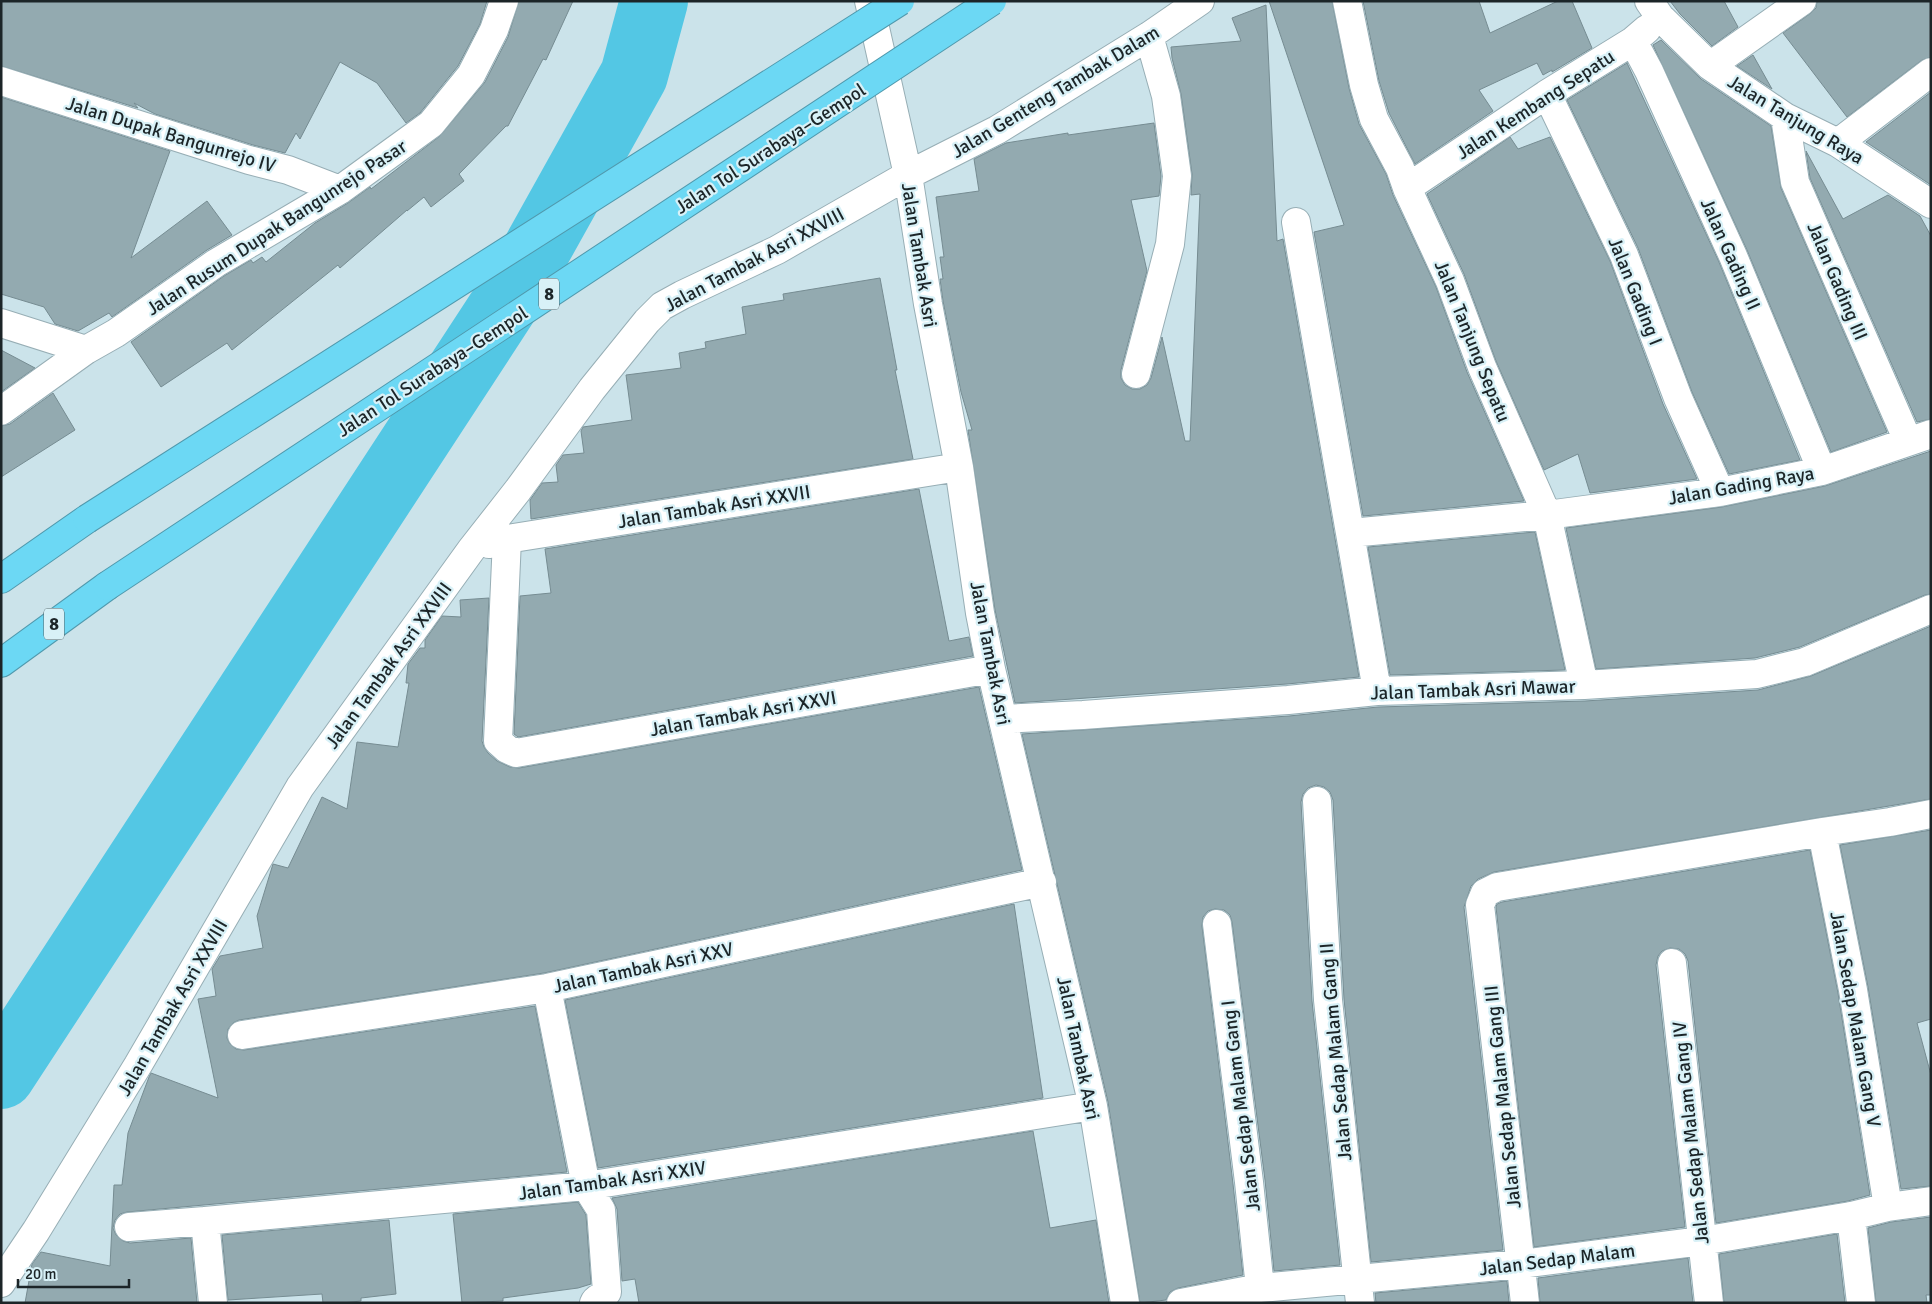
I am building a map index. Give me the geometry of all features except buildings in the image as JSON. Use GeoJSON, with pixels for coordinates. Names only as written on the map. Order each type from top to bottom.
{"type":"FeatureCollection","features":[{"type":"Feature","properties":{"kind":"highway"},"geometry":{"type":"LineString","coordinates":[[1,579],[87,519],[900,1]]}},
{"type":"Feature","properties":{"kind":"highway","name":"Jalan Tol Surabaya–Gempol"},"geometry":{"type":"LineString","coordinates":[[1,663],[107,586],[992,1]]}},
{"type":"Feature","properties":{"kind":"street","name":"Jalan Rusum Dupak Bangunrejo Pasar"},"geometry":{"type":"LineString","coordinates":[[1,411],[86,350],[116,333],[216,263],[340,190],[431,124],[471,75],[494,30],[504,1]]}},
{"type":"Feature","properties":{"kind":"street","name":"Jalan Tambak Asri"},"geometry":{"type":"LineString","coordinates":[[869,1],[908,175],[928,304],[959,467],[980,613],[991,669],[1093,1106],[1125,1303]]}},
{"type":"Feature","properties":{"kind":"street","name":"Jalan Genteng Tambak Dalam"},"geometry":{"type":"LineString","coordinates":[[908,175],[997,130],[1149,36],[1200,1]]}},
{"type":"Feature","properties":{"kind":"street","name":"Jalan Tanjung Sepatu"},"geometry":{"type":"LineString","coordinates":[[1347,1],[1364,85],[1374,119],[1400,168],[1407,188],[1450,281],[1482,367],[1547,515],[1584,685]]}},
{"type":"Feature","properties":{"kind":"street"},"geometry":{"type":"LineString","coordinates":[[1710,66],[1802,1]]}},
{"type":"Feature","properties":{"kind":"street","name":"Jalan Kembang Sepatu"},"geometry":{"type":"LineString","coordinates":[[1407,188],[1547,94],[1633,41],[1654,9]]}},
{"type":"Feature","properties":{"kind":"street","name":"Jalan Tanjung Raya"},"geometry":{"type":"LineString","coordinates":[[1654,9],[1710,66],[1785,117],[1838,143],[1929,208]]}},
{"type":"Feature","properties":{"kind":"street"},"geometry":{"type":"LineString","coordinates":[[1136,374],[1170,244],[1177,176],[1166,96],[1149,36]]}},
{"type":"Feature","properties":{"kind":"street","name":"Jalan Gading II"},"geometry":{"type":"LineString","coordinates":[[1633,41],[1649,71],[1733,256],[1822,471]]}},
{"type":"Feature","properties":{"kind":"street"},"geometry":{"type":"LineString","coordinates":[[1838,143],[1931,72]]}},
{"type":"Feature","properties":{"kind":"street","name":"Jalan Dupak Bangunrejo IV"},"geometry":{"type":"LineString","coordinates":[[1,81],[249,160],[288,170],[340,190]]}},
{"type":"Feature","properties":{"kind":"street","name":"Jalan Gading I"},"geometry":{"type":"LineString","coordinates":[[1547,94],[1624,255],[1678,398],[1720,492]]}},
{"type":"Feature","properties":{"kind":"street","name":"Jalan Gading III"},"geometry":{"type":"LineString","coordinates":[[1785,117],[1795,182],[1919,438]]}},
{"type":"Feature","properties":{"kind":"street","name":"Jalan Tambak Asri XXVIII"},"geometry":{"type":"LineString","coordinates":[[1,1284],[133,1073],[300,787],[471,550],[518,490],[592,389],[647,321],[662,306],[777,250],[908,175]]}},
{"type":"Feature","properties":{"kind":"street"},"geometry":{"type":"LineString","coordinates":[[1296,222],[1377,691]]}},
{"type":"Feature","properties":{"kind":"street"},"geometry":{"type":"LineString","coordinates":[[1,323],[86,350]]}},
{"type":"Feature","properties":{"kind":"street","name":"Jalan Gading Raya"},"geometry":{"type":"LineString","coordinates":[[1350,533],[1547,515],[1720,492],[1822,471],[1919,438]]}},
{"type":"Feature","properties":{"kind":"street","name":"Jalan Tambak Asri XXVII"},"geometry":{"type":"LineString","coordinates":[[471,550],[507,539],[959,467]]}},
{"type":"Feature","properties":{"kind":"street","name":"Jalan Tambak Asri XXVI"},"geometry":{"type":"LineString","coordinates":[[507,539],[498,741],[507,749],[516,753],[991,669]]}},
{"type":"Feature","properties":{"kind":"street","name":"Jalan Tambak Asri Mawar"},"geometry":{"type":"LineString","coordinates":[[1003,719],[1092,715],[1377,691],[1584,685],[1757,674],[1804,662],[1931,609]]}},
{"type":"Feature","properties":{"kind":"street","name":"Jalan Sedap Malam Gang II"},"geometry":{"type":"LineString","coordinates":[[1317,801],[1328,1000],[1359,1291]]}},
{"type":"Feature","properties":{"kind":"street"},"geometry":{"type":"LineString","coordinates":[[1822,832],[1931,814]]}},
{"type":"Feature","properties":{"kind":"street","name":"Jalan Sedap Malam Gang III"},"geometry":{"type":"LineString","coordinates":[[1525,1303],[1480,905],[1486,893],[1497,887],[1822,832]]}},
{"type":"Feature","properties":{"kind":"street","name":"Jalan Sedap Malam Gang V"},"geometry":{"type":"LineString","coordinates":[[1822,832],[1853,990],[1888,1207]]}},
{"type":"Feature","properties":{"kind":"street","name":"Jalan Tambak Asri XXV"},"geometry":{"type":"LineString","coordinates":[[242,1035],[547,988],[1042,882]]}},
{"type":"Feature","properties":{"kind":"street","name":"Jalan Sedap Malam Gang I"},"geometry":{"type":"LineString","coordinates":[[1217,924],[1250,1182],[1260,1288]]}},
{"type":"Feature","properties":{"kind":"street","name":"Jalan Sedap Malam Gang IV"},"geometry":{"type":"LineString","coordinates":[[1672,962],[1709,1303]]}},
{"type":"Feature","properties":{"kind":"street"},"geometry":{"type":"LineString","coordinates":[[547,988],[586,1186],[600,1210],[608,1292],[605,1296],[596,1299],[594,1303]]}},
{"type":"Feature","properties":{"kind":"street","name":"Jalan Tambak Asri XXIV"},"geometry":{"type":"LineString","coordinates":[[129,1226],[205,1221],[586,1186],[1093,1106]]}},
{"type":"Feature","properties":{"kind":"street","name":"Jalan Sedap Malam"},"geometry":{"type":"LineString","coordinates":[[1181,1303],[1260,1288],[1359,1291],[1521,1264],[1702,1241],[1931,1201]]}},
{"type":"Feature","properties":{"kind":"street"},"geometry":{"type":"LineString","coordinates":[[1851,1216],[1861,1303]]}},
{"type":"Feature","properties":{"kind":"street"},"geometry":{"type":"LineString","coordinates":[[205,1221],[213,1303]]}},
{"type":"Feature","properties":{"kind":"waterway"},"geometry":{"type":"LineString","coordinates":[[1,1075],[517,285],[634,75],[654,1]]}}]}
